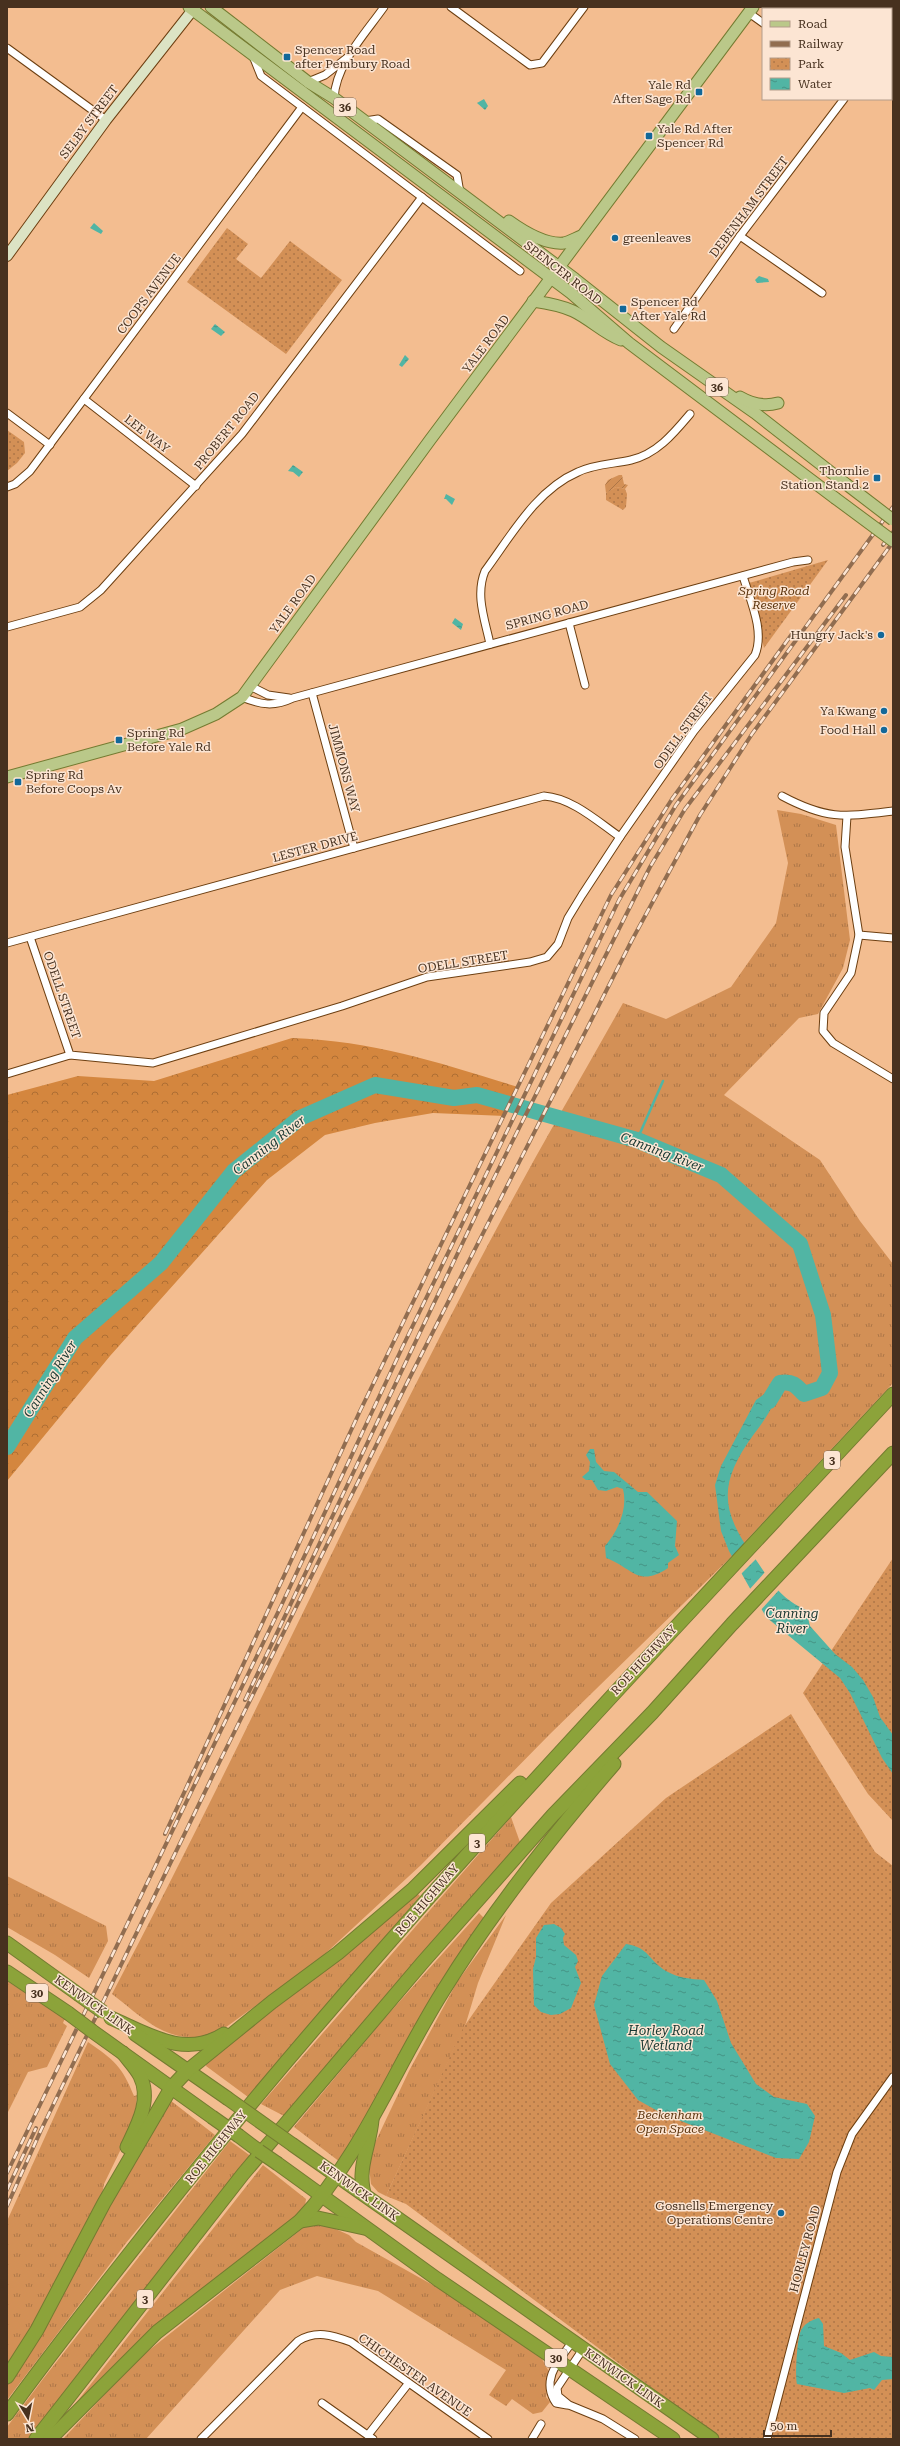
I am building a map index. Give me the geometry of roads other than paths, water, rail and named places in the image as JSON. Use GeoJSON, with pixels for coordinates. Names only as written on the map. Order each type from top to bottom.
{"type":"FeatureCollection","features":[{"type":"Feature","properties":{"kind":"highway","name":"ROE HIGHWAY"},"geometry":{"type":"LineString","coordinates":[[7,2414],[56,2347],[221,2140],[462,1859],[618,1687],[772,1525],[893,1394]]}},
{"type":"Feature","properties":{"kind":"highway","name":"3"},"geometry":{"type":"LineString","coordinates":[[36,2439],[243,2174],[422,1962],[553,1815],[652,1713],[732,1624],[893,1454]]}},
{"type":"Feature","properties":{"kind":"highway"},"geometry":{"type":"LineString","coordinates":[[7,2377],[37,2330],[104,2203],[171,2088],[187,2071],[272,2002],[338,1953],[412,1890],[566,1735],[618,1687]]}},
{"type":"Feature","properties":{"kind":"highway"},"geometry":{"type":"LineString","coordinates":[[50,2439],[157,2332],[300,2221],[322,2197],[338,2176],[442,1992],[493,1914],[632,1743],[652,1713]]}},
{"type":"Feature","properties":{"kind":"highway","name":"KENWICK LINK"},"geometry":{"type":"LineString","coordinates":[[7,1943],[107,2015],[364,2193],[468,2269],[506,2293],[712,2439]]}},
{"type":"Feature","properties":{"kind":"highway","name":"KENWICK LINK"},"geometry":{"type":"LineString","coordinates":[[7,1972],[123,2053],[437,2279],[559,2360],[673,2439]]}},
{"type":"Feature","properties":{"kind":"highway"},"geometry":{"type":"LineString","coordinates":[[107,2015],[165,2042],[190,2046],[215,2040],[272,2002]]}},
{"type":"Feature","properties":{"kind":"highway"},"geometry":{"type":"LineString","coordinates":[[104,2203],[109,2183],[141,2119],[144,2108],[140,2076],[123,2053]]}},
{"type":"Feature","properties":{"kind":"highway"},"geometry":{"type":"LineString","coordinates":[[364,2193],[361,2174],[371,2137],[372,2116]]}},
{"type":"Feature","properties":{"kind":"highway"},"geometry":{"type":"LineString","coordinates":[[300,2221],[318,2218],[366,2228]]}},
{"type":"Feature","properties":{"kind":"main road","name":"SPENCER ROAD"},"geometry":{"type":"LineString","coordinates":[[211,7],[308,82],[334,98],[480,207],[680,360],[755,413],[893,520]]}},
{"type":"Feature","properties":{"kind":"main road","name":"SPENCER ROAD"},"geometry":{"type":"LineString","coordinates":[[192,8],[253,56],[571,293],[629,343],[893,541]]}},
{"type":"Feature","properties":{"kind":"main road","name":"YALE ROAD"},"geometry":{"type":"LineString","coordinates":[[242,697],[321,586],[751,10]]}},
{"type":"Feature","properties":{"kind":"main road"},"geometry":{"type":"LineString","coordinates":[[350,111],[354,122],[411,164],[410,169],[404,169]]}},
{"type":"Feature","properties":{"kind":"main road"},"geometry":{"type":"LineString","coordinates":[[480,207],[503,217],[521,230],[552,242],[564,243],[582,236]]}},
{"type":"Feature","properties":{"kind":"main road"},"geometry":{"type":"LineString","coordinates":[[533,301],[558,305],[573,311],[605,333],[629,343]]}},
{"type":"Feature","properties":{"kind":"main road"},"geometry":{"type":"LineString","coordinates":[[680,360],[694,365],[748,402],[769,405],[778,403]]}},
{"type":"Feature","properties":{"kind":"main road"},"geometry":{"type":"LineString","coordinates":[[7,777],[182,729],[216,714],[242,697]]}},
{"type":"Feature","properties":{"kind":"street"},"geometry":{"type":"LineString","coordinates":[[334,98],[335,84],[351,54],[384,7]]}},
{"type":"Feature","properties":{"kind":"street"},"geometry":{"type":"LineString","coordinates":[[451,7],[530,65],[542,63],[584,7]]}},
{"type":"Feature","properties":{"kind":"street","name":"SELBY STREET"},"geometry":{"type":"LineString","coordinates":[[7,256],[106,120],[192,8]]}},
{"type":"Feature","properties":{"kind":"street"},"geometry":{"type":"LineString","coordinates":[[751,10],[762,22]]}},
{"type":"Feature","properties":{"kind":"street"},"geometry":{"type":"LineString","coordinates":[[7,48],[106,120]]}},
{"type":"Feature","properties":{"kind":"street"},"geometry":{"type":"LineString","coordinates":[[308,82],[325,75],[351,54]]}},
{"type":"Feature","properties":{"kind":"street","name":"SPENCER ROAD"},"geometry":{"type":"LineString","coordinates":[[253,56],[260,76],[520,271]]}},
{"type":"Feature","properties":{"kind":"street","name":"DEBENHAM STREET"},"geometry":{"type":"LineString","coordinates":[[674,329],[740,236],[843,100]]}},
{"type":"Feature","properties":{"kind":"street","name":"COOPS AVENUE"},"geometry":{"type":"LineString","coordinates":[[7,487],[23,478],[50,445],[302,107]]}},
{"type":"Feature","properties":{"kind":"street","name":"PROBERT ROAD"},"geometry":{"type":"LineString","coordinates":[[7,627],[74,609],[93,598],[242,434],[422,197]]}},
{"type":"Feature","properties":{"kind":"street"},"geometry":{"type":"LineString","coordinates":[[740,236],[822,293]]}},
{"type":"Feature","properties":{"kind":"street","name":"LEE WAY"},"geometry":{"type":"LineString","coordinates":[[84,399],[196,486]]}},
{"type":"Feature","properties":{"kind":"street"},"geometry":{"type":"LineString","coordinates":[[7,413],[50,445]]}},
{"type":"Feature","properties":{"kind":"street"},"geometry":{"type":"LineString","coordinates":[[490,644],[480,597],[480,582],[485,571],[535,504],[555,485],[578,471],[632,460],[653,451],[674,434],[690,414]]}},
{"type":"Feature","properties":{"kind":"street","name":"SPRING ROAD"},"geometry":{"type":"LineString","coordinates":[[242,697],[262,705],[279,704],[294,698],[490,644],[793,562],[808,560]]}},
{"type":"Feature","properties":{"kind":"street","name":"ODELL STREET"},"geometry":{"type":"LineString","coordinates":[[30,937],[70,1055],[153,1063],[342,1006],[427,977],[530,962],[547,957],[558,944],[568,918],[620,837],[694,731],[755,655],[759,644],[758,633],[743,576]]}},
{"type":"Feature","properties":{"kind":"street"},"geometry":{"type":"LineString","coordinates":[[569,623],[585,686]]}},
{"type":"Feature","properties":{"kind":"street","name":"SPRING ROAD"},"geometry":{"type":"LineString","coordinates":[[250,686],[277,698],[294,698]]}},
{"type":"Feature","properties":{"kind":"street","name":"JIMMONS WAY"},"geometry":{"type":"LineString","coordinates":[[312,693],[354,848]]}},
{"type":"Feature","properties":{"kind":"street","name":"LESTER DRIVE"},"geometry":{"type":"LineString","coordinates":[[7,943],[544,796],[556,797],[569,802],[620,837]]}},
{"type":"Feature","properties":{"kind":"street"},"geometry":{"type":"LineString","coordinates":[[782,796],[802,807],[830,816],[847,816],[893,811]]}},
{"type":"Feature","properties":{"kind":"street"},"geometry":{"type":"LineString","coordinates":[[847,816],[845,846],[859,935],[851,973],[824,1013],[823,1031],[833,1042],[893,1079]]}},
{"type":"Feature","properties":{"kind":"street"},"geometry":{"type":"LineString","coordinates":[[859,935],[893,938]]}},
{"type":"Feature","properties":{"kind":"street"},"geometry":{"type":"LineString","coordinates":[[7,1074],[70,1055]]}},
{"type":"Feature","properties":{"kind":"street","name":"HORLEY ROAD"},"geometry":{"type":"LineString","coordinates":[[767,2439],[837,2172],[852,2134],[893,2077]]}},
{"type":"Feature","properties":{"kind":"street","name":"CHICHESTER AVENUE"},"geometry":{"type":"LineString","coordinates":[[202,2439],[298,2341],[308,2336],[334,2336],[351,2342],[408,2384],[488,2439]]}},
{"type":"Feature","properties":{"kind":"street"},"geometry":{"type":"LineString","coordinates":[[572,2341],[550,2375],[549,2390],[556,2403],[569,2405],[603,2419],[636,2439]]}},
{"type":"Feature","properties":{"kind":"street"},"geometry":{"type":"LineString","coordinates":[[569,2405],[558,2396],[556,2388],[583,2349]]}},
{"type":"Feature","properties":{"kind":"street"},"geometry":{"type":"LineString","coordinates":[[322,2402],[370,2437],[408,2384]]}},
{"type":"Feature","properties":{"kind":"street"},"geometry":{"type":"LineString","coordinates":[[532,2439],[541,2424]]}},
{"type":"Feature","properties":{"kind":"water"},"geometry":{"type":"Polygon","coordinates":[[[484,99],[488,106],[485,110],[477,103],[484,99]]]}},
{"type":"Feature","properties":{"kind":"water"},"geometry":{"type":"Polygon","coordinates":[[[94,223],[103,231],[101,234],[90,228],[94,223]]]}},
{"type":"Feature","properties":{"kind":"water"},"geometry":{"type":"Polygon","coordinates":[[[759,276],[768,279],[769,282],[757,283],[755,280],[759,276]]]}},
{"type":"Feature","properties":{"kind":"water"},"geometry":{"type":"Polygon","coordinates":[[[215,324],[225,332],[221,336],[211,329],[215,324]]]}},
{"type":"Feature","properties":{"kind":"water"},"geometry":{"type":"Polygon","coordinates":[[[405,355],[409,359],[402,367],[399,365],[405,355]]]}},
{"type":"Feature","properties":{"kind":"water"},"geometry":{"type":"Polygon","coordinates":[[[293,465],[303,472],[299,477],[293,472],[288,471],[293,465]]]}},
{"type":"Feature","properties":{"kind":"water"},"geometry":{"type":"Polygon","coordinates":[[[446,494],[455,499],[452,505],[444,499],[446,494]]]}},
{"type":"Feature","properties":{"kind":"water"},"geometry":{"type":"Polygon","coordinates":[[[455,618],[463,624],[461,630],[452,623],[455,618]]]}},
{"type":"Feature","properties":{"kind":"water","name":"Canning River"},"geometry":{"type":"Polygon","coordinates":[[[780,1383],[779,1390],[770,1410],[734,1467],[729,1481],[729,1510],[734,1524],[743,1540],[770,1581],[789,1600],[806,1610],[810,1626],[835,1654],[852,1667],[863,1680],[873,1697],[880,1717],[893,1735],[893,1774],[882,1758],[850,1693],[840,1678],[766,1617],[729,1551],[721,1531],[715,1485],[721,1466],[756,1400],[780,1383]]]}},
{"type":"Feature","properties":{"kind":"water"},"geometry":{"type":"Polygon","coordinates":[[[590,1449],[594,1449],[596,1462],[604,1471],[614,1472],[638,1492],[647,1492],[677,1521],[675,1546],[679,1555],[668,1563],[668,1568],[658,1574],[642,1576],[606,1558],[605,1546],[618,1527],[623,1512],[623,1489],[617,1487],[606,1491],[598,1490],[592,1480],[586,1480],[582,1477],[589,1471],[590,1462],[586,1455],[590,1449]]]}},
{"type":"Feature","properties":{"kind":"water"},"geometry":{"type":"Polygon","coordinates":[[[554,1924],[561,1928],[565,1934],[563,1938],[564,1945],[576,1955],[578,1961],[575,1967],[581,1983],[571,2008],[560,2014],[551,2015],[541,2012],[534,2005],[533,1969],[536,1957],[536,1938],[544,1925],[554,1924]]]}},
{"type":"Feature","properties":{"kind":"water","name":"Horley Road Wetland"},"geometry":{"type":"Polygon","coordinates":[[[626,1944],[640,1948],[666,1971],[685,1978],[704,1980],[717,2001],[731,2043],[756,2084],[774,2097],[807,2104],[815,2116],[809,2142],[799,2159],[776,2158],[663,2114],[638,2100],[610,2064],[594,2005],[602,1976],[626,1944]]]}},
{"type":"Feature","properties":{"kind":"water"},"geometry":{"type":"Polygon","coordinates":[[[819,2318],[823,2324],[824,2346],[841,2353],[850,2360],[874,2352],[881,2356],[893,2357],[893,2379],[882,2380],[874,2390],[870,2388],[844,2393],[797,2384],[796,2373],[800,2333],[803,2327],[808,2323],[819,2318]]]}},
{"type":"Feature","properties":{"kind":"waterway"},"geometry":{"type":"LineString","coordinates":[[637,1140],[663,1081]]}},
{"type":"Feature","properties":{"kind":"waterway","name":"Canning River"},"geometry":{"type":"LineString","coordinates":[[7,1447],[75,1338],[161,1263],[234,1171],[300,1118],[375,1085],[454,1098],[477,1095],[637,1140],[721,1175],[800,1244],[823,1315],[830,1373],[822,1388],[804,1394],[794,1384],[780,1383],[769,1401]]}},
{"type":"Feature","properties":{"kind":"railway"},"geometry":{"type":"LineString","coordinates":[[7,2173],[281,1606],[402,1348],[619,900],[676,805],[893,507]]}},
{"type":"Feature","properties":{"kind":"railway"},"geometry":{"type":"LineString","coordinates":[[883,545],[893,532]]}},
{"type":"Feature","properties":{"kind":"railway"},"geometry":{"type":"LineString","coordinates":[[7,2206],[42,2128],[216,1769],[407,1383],[632,940],[700,815],[752,734],[893,542]]}},
{"type":"Feature","properties":{"kind":"railway"},"geometry":{"type":"LineString","coordinates":[[245,1700],[484,1198],[650,867],[685,809],[846,595]]}},
{"type":"Feature","properties":{"kind":"railway"},"geometry":{"type":"LineString","coordinates":[[165,1834],[360,1411],[611,895],[672,799],[792,634]]}},
{"type":"Feature","properties":{"kind":"railway"},"geometry":{"type":"LineString","coordinates":[[7,2190],[36,2128]]}},
{"type":"Feature","properties":{"kind":"place","name":"Spencer Road after Pembury Road"},"geometry":{"type":"Point","coordinates":[287,57]}},
{"type":"Feature","properties":{"kind":"place","name":"Yale Rd After Sage Rd"},"geometry":{"type":"Point","coordinates":[699,92]}},
{"type":"Feature","properties":{"kind":"place","name":"Yale Rd After Spencer Rd"},"geometry":{"type":"Point","coordinates":[649,136]}},
{"type":"Feature","properties":{"kind":"place","name":"greenleaves"},"geometry":{"type":"Point","coordinates":[615,238]}},
{"type":"Feature","properties":{"kind":"place","name":"Spencer Rd After Yale Rd"},"geometry":{"type":"Point","coordinates":[623,309]}},
{"type":"Feature","properties":{"kind":"place","name":"Thornlie Station Stand 2"},"geometry":{"type":"Point","coordinates":[877,478]}},
{"type":"Feature","properties":{"kind":"place","name":"Hungry Jack's"},"geometry":{"type":"Point","coordinates":[881,635]}},
{"type":"Feature","properties":{"kind":"place","name":"Ya Kwang"},"geometry":{"type":"Point","coordinates":[884,711]}},
{"type":"Feature","properties":{"kind":"place","name":"Food Hall"},"geometry":{"type":"Point","coordinates":[884,730]}},
{"type":"Feature","properties":{"kind":"place","name":"Spring Rd Before Yale Rd"},"geometry":{"type":"Point","coordinates":[119,740]}},
{"type":"Feature","properties":{"kind":"place","name":"Spring Rd Before Coops Av"},"geometry":{"type":"Point","coordinates":[18,782]}},
{"type":"Feature","properties":{"kind":"place","name":"Gosnells Emergency Operations Centre"},"geometry":{"type":"Point","coordinates":[781,2213]}},
{"type":"Feature","properties":{"kind":"park label","name":"Spring Road Reserve"},"geometry":{"type":"Point","coordinates":[774,598]}},
{"type":"Feature","properties":{"kind":"park label","name":"Beckenham Open Space"},"geometry":{"type":"Point","coordinates":[670,2122]}}]}
